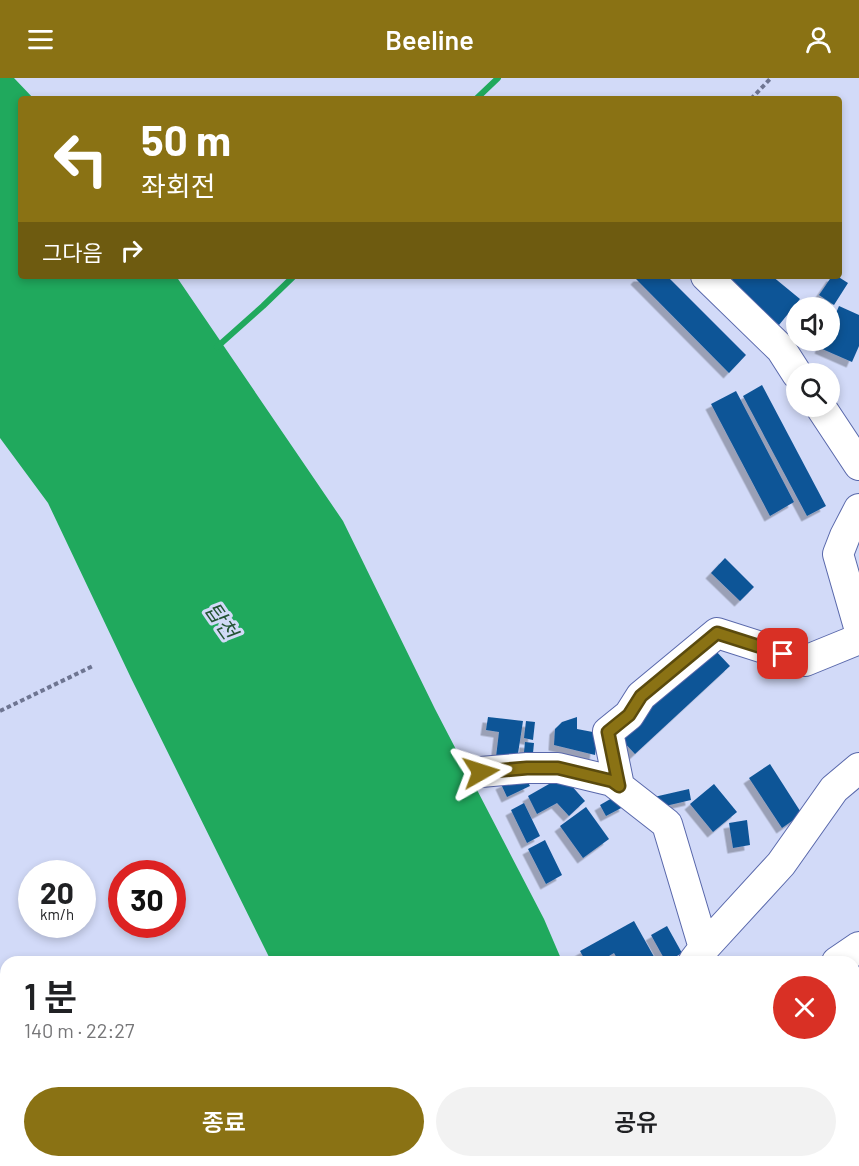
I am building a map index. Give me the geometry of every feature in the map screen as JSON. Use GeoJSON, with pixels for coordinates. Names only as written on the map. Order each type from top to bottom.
{"type":"FeatureCollection","features":[{"type":"Feature","properties":{"kind":"street"},"geometry":{"type":"LineString","coordinates":[[709,279],[781,349],[790,363]]}},
{"type":"Feature","properties":{"kind":"street"},"geometry":{"type":"LineString","coordinates":[[827,417],[859,465]]}},
{"type":"Feature","properties":{"kind":"street"},"geometry":{"type":"LineString","coordinates":[[859,509],[852,536],[838,554],[859,627]]}},
{"type":"Feature","properties":{"kind":"street"},"geometry":{"type":"LineString","coordinates":[[619,786],[608,732],[629,715],[641,696],[717,633],[805,661],[859,639]]}},
{"type":"Feature","properties":{"kind":"street"},"geometry":{"type":"LineString","coordinates":[[481,772],[558,768],[612,781],[667,824],[699,955]]}},
{"type":"Feature","properties":{"kind":"street"},"geometry":{"type":"LineString","coordinates":[[699,955],[781,864],[834,789],[859,768]]}},
{"type":"Feature","properties":{"kind":"street"},"geometry":{"type":"LineString","coordinates":[[846,956],[859,947]]}},
{"type":"Feature","properties":{"kind":"path"},"geometry":{"type":"LineString","coordinates":[[754,96],[771,78]]}},
{"type":"Feature","properties":{"kind":"path"},"geometry":{"type":"LineString","coordinates":[[0,711],[93,666]]}},
{"type":"Feature","properties":{"kind":"water","name":"탑천"},"geometry":{"type":"Polygon","coordinates":[[[0,78],[14,78],[31,96],[18,96],[18,279],[178,279],[343,521],[435,709],[544,919],[560,956],[269,956],[131,678],[48,503],[0,438],[0,78]]]}},
{"type":"Feature","properties":{"kind":"building"},"geometry":{"type":"Polygon","coordinates":[[[636,279],[670,279],[746,355],[729,373],[636,279]]]}},
{"type":"Feature","properties":{"kind":"building"},"geometry":{"type":"Polygon","coordinates":[[[732,279],[776,279],[798,297],[786,297],[786,316],[779,325],[729,283],[732,279]]]}},
{"type":"Feature","properties":{"kind":"building"},"geometry":{"type":"Polygon","coordinates":[[[830,279],[842,279],[848,283],[839,297],[819,295],[830,279]]]}},
{"type":"Feature","properties":{"kind":"building"},"geometry":{"type":"Polygon","coordinates":[[[840,306],[859,315],[859,346],[852,362],[827,351],[840,351],[840,306]]]}},
{"type":"Feature","properties":{"kind":"building"},"geometry":{"type":"Polygon","coordinates":[[[762,385],[826,506],[807,516],[743,396],[762,385]]]}},
{"type":"Feature","properties":{"kind":"building"},"geometry":{"type":"Polygon","coordinates":[[[736,391],[794,502],[770,516],[711,404],[736,391]]]}},
{"type":"Feature","properties":{"kind":"building"},"geometry":{"type":"Polygon","coordinates":[[[725,558],[754,587],[740,601],[711,573],[725,558]]]}},
{"type":"Feature","properties":{"kind":"building"},"geometry":{"type":"Polygon","coordinates":[[[714,649],[730,666],[635,754],[619,737],[714,649]]]}},
{"type":"Feature","properties":{"kind":"building"},"geometry":{"type":"Polygon","coordinates":[[[488,717],[523,721],[517,760],[496,757],[499,732],[486,730],[488,717]]]}},
{"type":"Feature","properties":{"kind":"building"},"geometry":{"type":"Polygon","coordinates":[[[577,717],[577,729],[598,733],[595,755],[554,745],[555,729],[562,722],[577,717]]]}},
{"type":"Feature","properties":{"kind":"building"},"geometry":{"type":"Polygon","coordinates":[[[526,721],[535,722],[533,740],[524,738],[526,721]]]}},
{"type":"Feature","properties":{"kind":"building"},"geometry":{"type":"Polygon","coordinates":[[[525,742],[534,743],[532,763],[523,762],[525,742]]]}},
{"type":"Feature","properties":{"kind":"building"},"geometry":{"type":"Polygon","coordinates":[[[770,764],[802,814],[782,828],[749,778],[770,764]]]}},
{"type":"Feature","properties":{"kind":"building"},"geometry":{"type":"Polygon","coordinates":[[[523,773],[530,786],[507,797],[501,784],[523,773]]]}},
{"type":"Feature","properties":{"kind":"building"},"geometry":{"type":"Polygon","coordinates":[[[563,776],[585,801],[569,816],[557,803],[537,814],[528,796],[563,776]]]}},
{"type":"Feature","properties":{"kind":"building"},"geometry":{"type":"Polygon","coordinates":[[[714,784],[737,812],[713,832],[690,804],[714,784]]]}},
{"type":"Feature","properties":{"kind":"building"},"geometry":{"type":"Polygon","coordinates":[[[689,789],[691,800],[657,808],[654,797],[689,789]]]}},
{"type":"Feature","properties":{"kind":"building"},"geometry":{"type":"Polygon","coordinates":[[[619,794],[625,806],[606,816],[600,805],[619,794]]]}},
{"type":"Feature","properties":{"kind":"building"},"geometry":{"type":"Polygon","coordinates":[[[524,803],[540,836],[527,843],[511,810],[524,803]]]}},
{"type":"Feature","properties":{"kind":"building"},"geometry":{"type":"Polygon","coordinates":[[[586,807],[609,839],[583,858],[560,826],[586,807]]]}},
{"type":"Feature","properties":{"kind":"building"},"geometry":{"type":"Polygon","coordinates":[[[747,820],[750,845],[733,848],[729,823],[747,820]]]}},
{"type":"Feature","properties":{"kind":"building"},"geometry":{"type":"Polygon","coordinates":[[[545,840],[562,875],[546,884],[528,849],[545,840]]]}},
{"type":"Feature","properties":{"kind":"building"},"geometry":{"type":"Polygon","coordinates":[[[634,921],[654,956],[616,956],[614,953],[609,956],[583,956],[580,951],[634,921]]]}},
{"type":"Feature","properties":{"kind":"building"},"geometry":{"type":"Polygon","coordinates":[[[667,926],[682,953],[677,956],[663,956],[651,935],[667,926]]]}},
{"type":"Feature","properties":{"kind":"waterway"},"geometry":{"type":"LineString","coordinates":[[479,96],[498,78]]}},
{"type":"Feature","properties":{"kind":"waterway"},"geometry":{"type":"LineString","coordinates":[[217,347],[291,279]]}},
{"type":"Feature","properties":{"kind":"route"},"geometry":{"type":"LineString","coordinates":[[481,772],[558,768],[612,781],[619,786],[608,732],[629,715],[641,696],[717,633],[783,654]]}}]}
